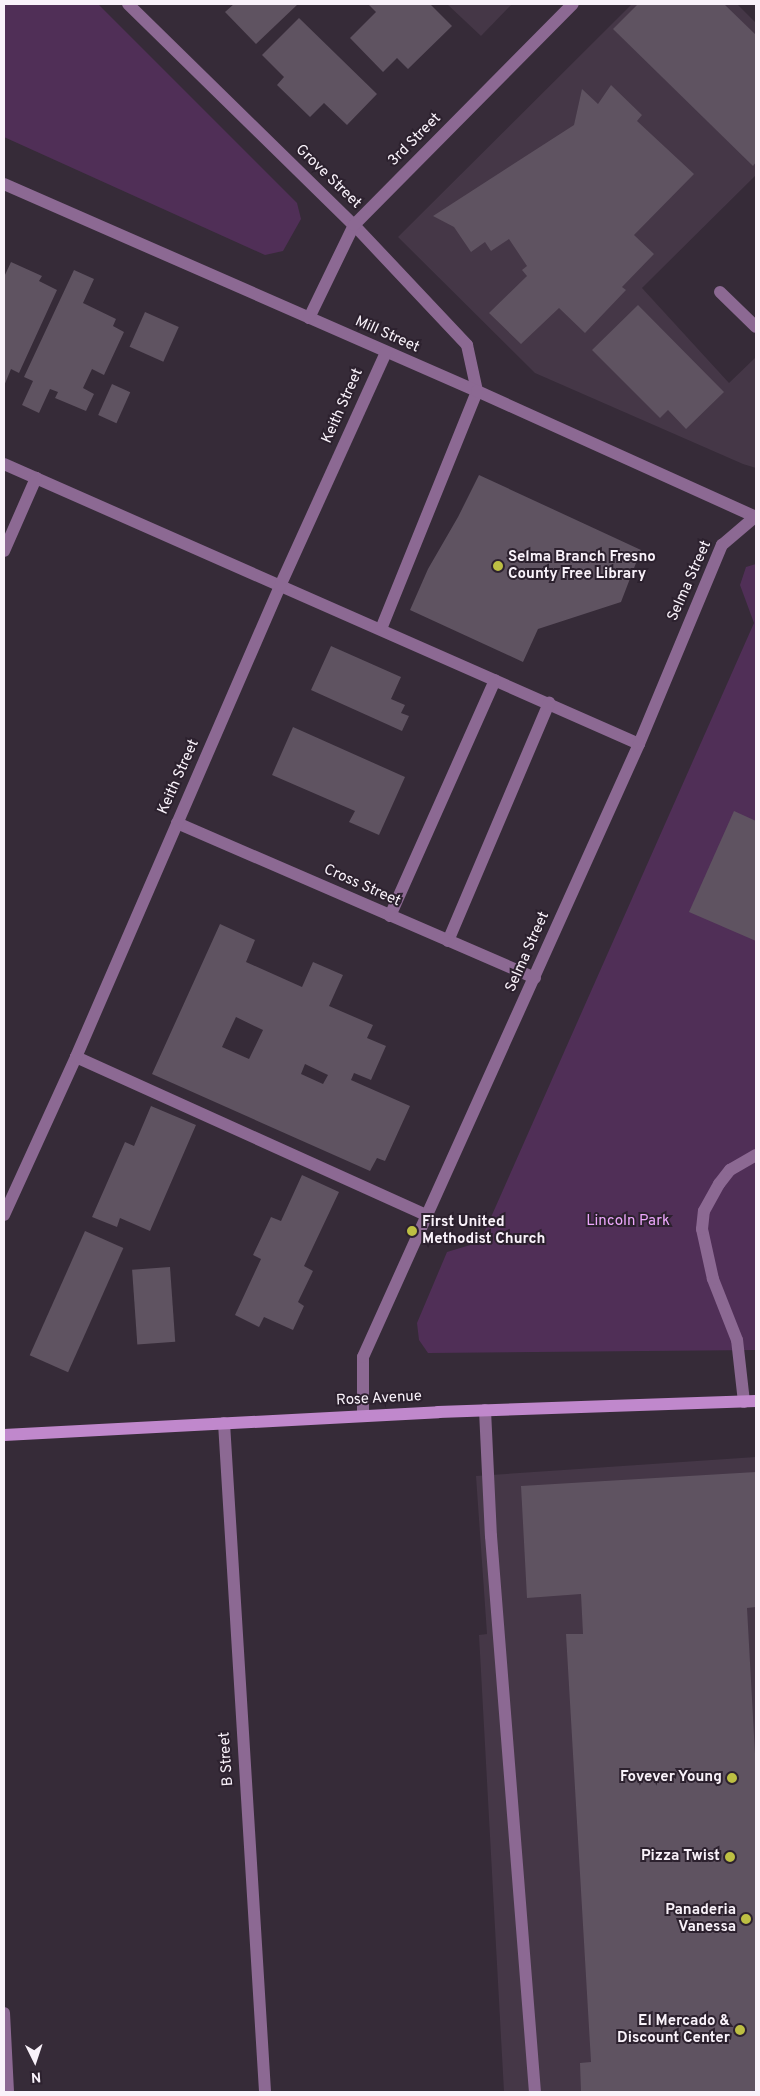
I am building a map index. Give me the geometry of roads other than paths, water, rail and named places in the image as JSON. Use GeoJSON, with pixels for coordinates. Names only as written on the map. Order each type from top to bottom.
{"type":"FeatureCollection","features":[{"type":"Feature","properties":{"kind":"street","name":"Grove Street"},"geometry":{"type":"LineString","coordinates":[[128,4],[354,225],[467,345],[476,391]]}},
{"type":"Feature","properties":{"kind":"street","name":"3rd Street"},"geometry":{"type":"LineString","coordinates":[[309,318],[354,225],[573,4]]}},
{"type":"Feature","properties":{"kind":"street","name":"Mill Street"},"geometry":{"type":"LineString","coordinates":[[4,184],[476,391],[756,517]]}},
{"type":"Feature","properties":{"kind":"street"},"geometry":{"type":"LineString","coordinates":[[720,292],[756,327]]}},
{"type":"Feature","properties":{"kind":"street","name":"Keith Street"},"geometry":{"type":"LineString","coordinates":[[4,1215],[8,1192],[76,1057],[280,586],[386,352]]}},
{"type":"Feature","properties":{"kind":"street"},"geometry":{"type":"LineString","coordinates":[[381,629],[476,391]]}},
{"type":"Feature","properties":{"kind":"street"},"geometry":{"type":"LineString","coordinates":[[4,464],[639,744]]}},
{"type":"Feature","properties":{"kind":"street"},"geometry":{"type":"LineString","coordinates":[[4,551],[36,478]]}},
{"type":"Feature","properties":{"kind":"street","name":"Selma Street"},"geometry":{"type":"LineString","coordinates":[[363,1416],[363,1357],[639,744],[722,545],[756,517]]}},
{"type":"Feature","properties":{"kind":"street"},"geometry":{"type":"LineString","coordinates":[[390,916],[495,680]]}},
{"type":"Feature","properties":{"kind":"street"},"geometry":{"type":"LineString","coordinates":[[448,941],[549,703]]}},
{"type":"Feature","properties":{"kind":"street","name":"Cross Street"},"geometry":{"type":"LineString","coordinates":[[177,823],[535,978]]}},
{"type":"Feature","properties":{"kind":"street"},"geometry":{"type":"LineString","coordinates":[[76,1057],[426,1215]]}},
{"type":"Feature","properties":{"kind":"street"},"geometry":{"type":"LineString","coordinates":[[750,1401],[737,1340],[713,1279],[702,1229],[704,1211],[719,1184],[730,1170],[756,1155]]}},
{"type":"Feature","properties":{"kind":"street","name":"Rose Avenue"},"geometry":{"type":"LineString","coordinates":[[4,1435],[485,1410],[750,1401]]}},
{"type":"Feature","properties":{"kind":"street"},"geometry":{"type":"LineString","coordinates":[[485,1410],[491,1536],[535,2092]]}},
{"type":"Feature","properties":{"kind":"street","name":"B Street"},"geometry":{"type":"LineString","coordinates":[[224,1423],[265,2092]]}},
{"type":"Feature","properties":{"kind":"street"},"geometry":{"type":"LineString","coordinates":[[4,2013],[8,2092]]}},
{"type":"Feature","properties":{"kind":"place","name":"Selma Branch Fresno County Free Library"},"geometry":{"type":"Point","coordinates":[498,566]}},
{"type":"Feature","properties":{"kind":"place","name":"First United Methodist Church"},"geometry":{"type":"Point","coordinates":[412,1231]}},
{"type":"Feature","properties":{"kind":"place","name":"Fovever Young"},"geometry":{"type":"Point","coordinates":[732,1778]}},
{"type":"Feature","properties":{"kind":"place","name":"Pizza Twist"},"geometry":{"type":"Point","coordinates":[730,1857]}},
{"type":"Feature","properties":{"kind":"place","name":"Panaderia Vanessa"},"geometry":{"type":"Point","coordinates":[746,1919]}},
{"type":"Feature","properties":{"kind":"place","name":"El Mercado & Discount Center"},"geometry":{"type":"Point","coordinates":[740,2030]}},
{"type":"Feature","properties":{"kind":"park label","name":"Lincoln Park"},"geometry":{"type":"Point","coordinates":[628,1222]}}]}
